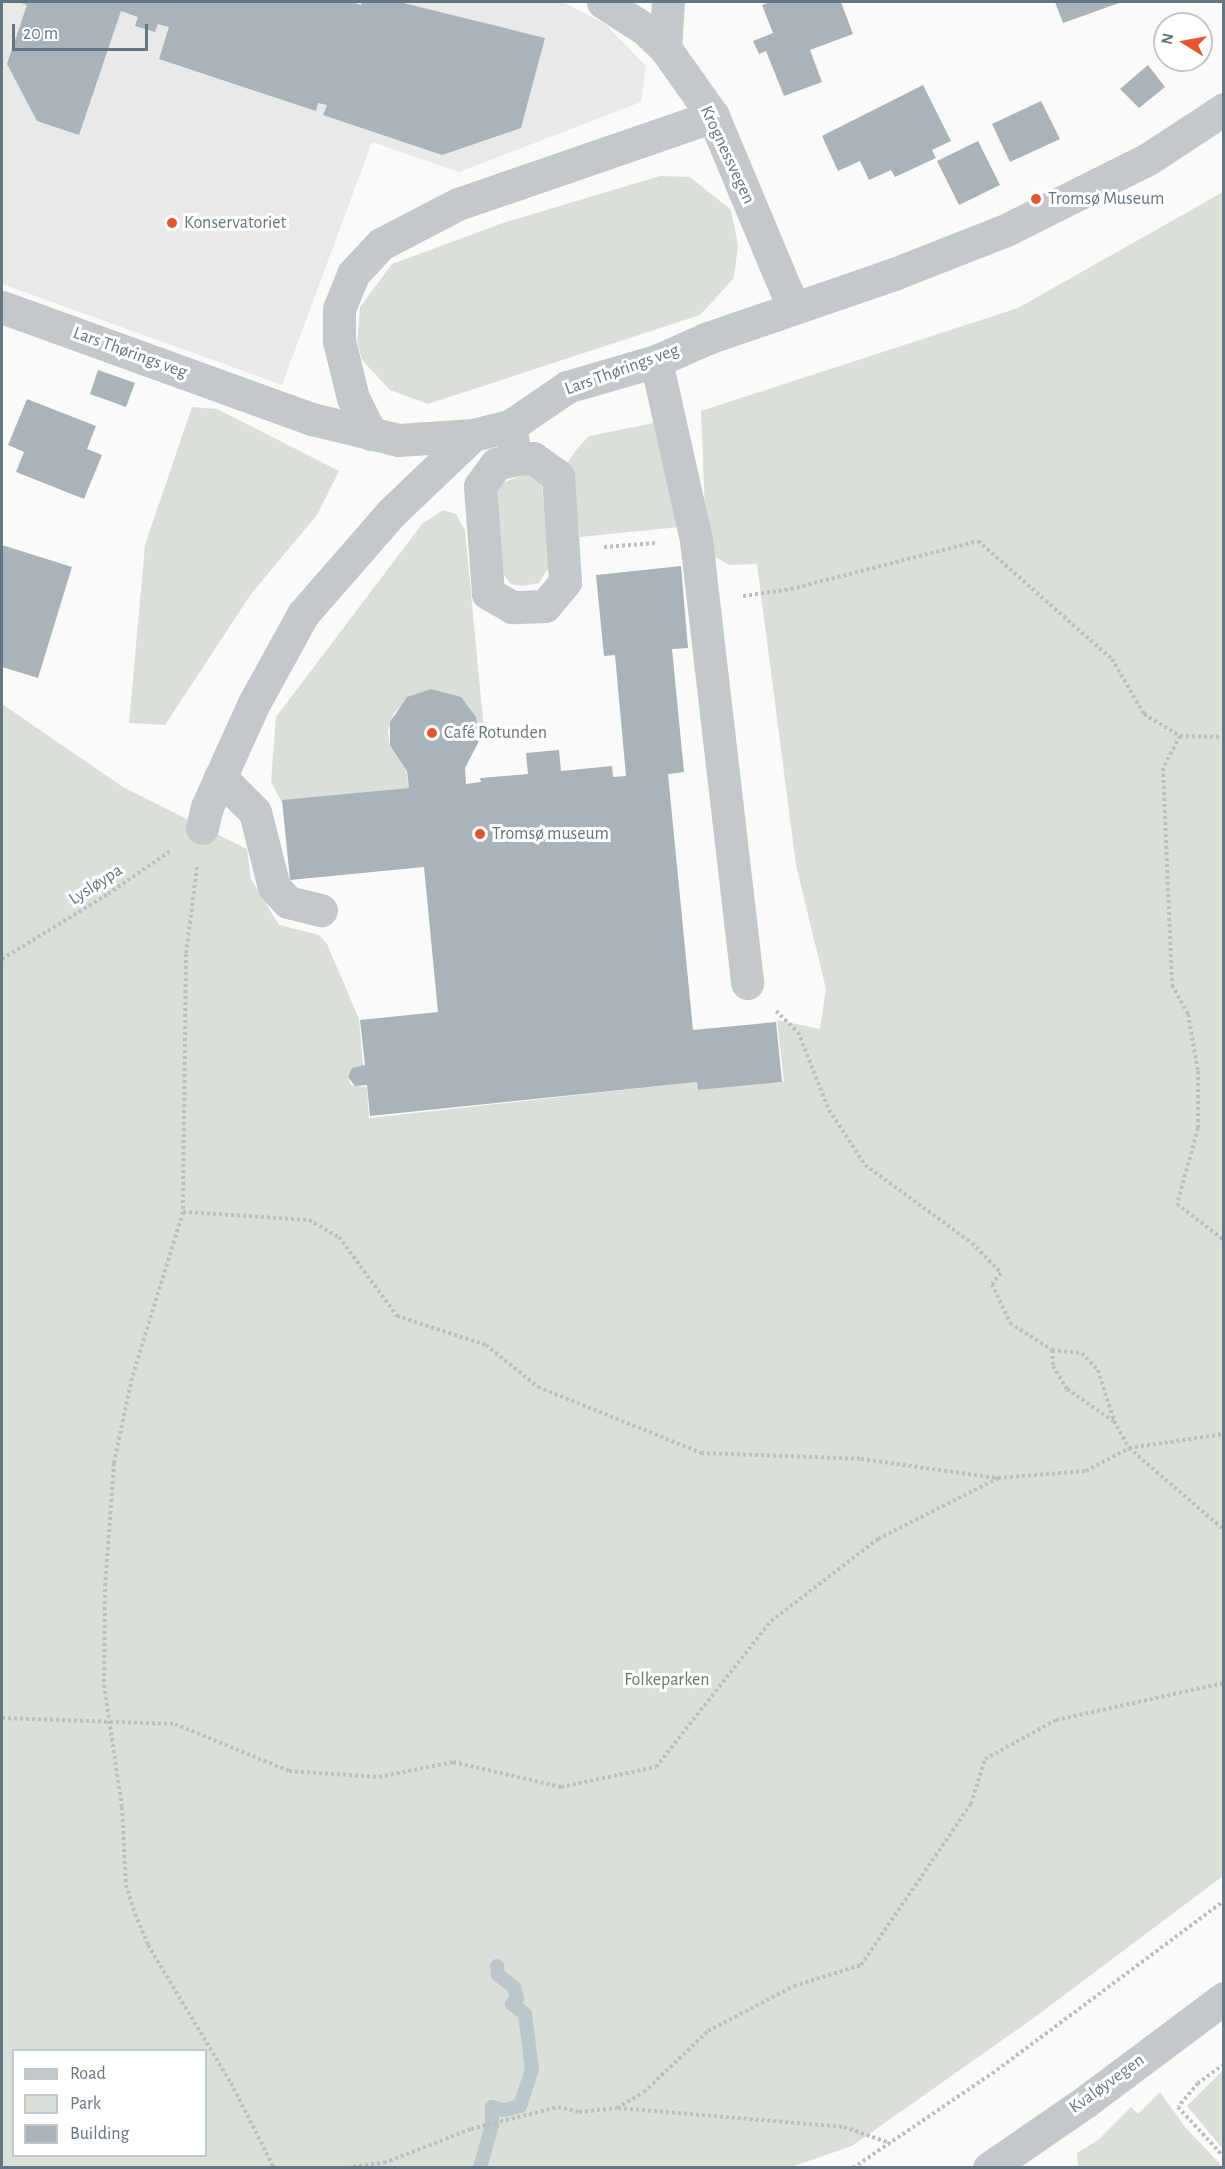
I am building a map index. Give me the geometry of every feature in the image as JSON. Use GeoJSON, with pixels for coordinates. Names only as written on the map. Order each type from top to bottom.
{"type":"FeatureCollection","features":[{"type":"Feature","properties":{"kind":"street","name":"Krognessvegen"},"geometry":{"type":"LineString","coordinates":[[603,2],[645,29],[665,48],[713,116],[793,307]]}},
{"type":"Feature","properties":{"kind":"street"},"geometry":{"type":"LineString","coordinates":[[665,48],[668,2]]}},
{"type":"Feature","properties":{"kind":"street","name":"Lars Thørings veg"},"geometry":{"type":"LineString","coordinates":[[2,307],[312,418],[371,434],[408,441],[472,435],[510,426],[567,387],[656,361],[793,307],[894,274],[1004,231],[1148,159],[1224,109]]}},
{"type":"Feature","properties":{"kind":"street"},"geometry":{"type":"LineString","coordinates":[[371,434],[353,398],[342,352],[339,309],[353,274],[381,244],[458,204],[713,116]]}},
{"type":"Feature","properties":{"kind":"street"},"geometry":{"type":"LineString","coordinates":[[656,361],[696,540],[747,983]]}},
{"type":"Feature","properties":{"kind":"street"},"geometry":{"type":"LineString","coordinates":[[510,426],[516,459]]}},
{"type":"Feature","properties":{"kind":"street"},"geometry":{"type":"LineString","coordinates":[[202,828],[220,777],[282,647],[303,614],[391,513],[472,435]]}},
{"type":"Feature","properties":{"kind":"street"},"geometry":{"type":"LineString","coordinates":[[532,458],[558,476],[565,582],[545,606],[512,607],[489,593],[480,486],[496,464],[516,459],[532,458]]}},
{"type":"Feature","properties":{"kind":"street"},"geometry":{"type":"LineString","coordinates":[[220,777],[255,812],[274,887],[288,902],[321,910]]}},
{"type":"Feature","properties":{"kind":"street","name":"Kvaløyvegen"},"geometry":{"type":"LineString","coordinates":[[989,2168],[1085,2102],[1224,1998]]}},
{"type":"Feature","properties":{"kind":"path"},"geometry":{"type":"LineString","coordinates":[[563,550],[696,540]]}},
{"type":"Feature","properties":{"kind":"path"},"geometry":{"type":"LineString","coordinates":[[703,602],[791,589],[978,541],[1112,659],[1144,714],[1180,736],[1224,737]]}},
{"type":"Feature","properties":{"kind":"path"},"geometry":{"type":"LineString","coordinates":[[1180,736],[1163,768],[1172,985],[1188,1014],[1198,1071],[1198,1116],[1177,1204],[1224,1240]]}},
{"type":"Feature","properties":{"kind":"path"},"geometry":{"type":"LineString","coordinates":[[202,828],[186,954],[183,1212],[132,1378],[114,1463],[105,1589],[104,1684],[122,1806],[126,1885],[135,1914],[148,1945],[231,2083],[273,2168]]}},
{"type":"Feature","properties":{"kind":"path","name":"Lysløypa"},"geometry":{"type":"LineString","coordinates":[[2,959],[108,894],[202,828]]}},
{"type":"Feature","properties":{"kind":"path"},"geometry":{"type":"LineString","coordinates":[[747,983],[798,1032],[829,1110],[865,1165],[972,1243],[1001,1273],[992,1284],[1010,1323],[1052,1350],[1082,1353],[1098,1370],[1114,1421],[1129,1448],[1224,1530]]}},
{"type":"Feature","properties":{"kind":"path"},"geometry":{"type":"LineString","coordinates":[[183,1212],[309,1220],[339,1237],[398,1317],[486,1345],[538,1387],[701,1453],[861,1459],[998,1478],[1086,1471],[1129,1448],[1224,1434]]}},
{"type":"Feature","properties":{"kind":"path"},"geometry":{"type":"LineString","coordinates":[[1052,1350],[1053,1366],[1068,1389],[1114,1421]]}},
{"type":"Feature","properties":{"kind":"path"},"geometry":{"type":"LineString","coordinates":[[2,1718],[176,1724],[289,1771],[379,1777],[453,1762],[561,1787],[656,1767],[771,1621],[878,1539],[998,1478]]}},
{"type":"Feature","properties":{"kind":"path"},"geometry":{"type":"LineString","coordinates":[[617,2108],[644,2092],[708,2031],[794,1986],[861,1965],[971,1804],[985,1759],[1056,1720],[1224,1683]]}},
{"type":"Feature","properties":{"kind":"path"},"geometry":{"type":"LineString","coordinates":[[853,2168],[997,2070],[1224,1901]]}},
{"type":"Feature","properties":{"kind":"path"},"geometry":{"type":"LineString","coordinates":[[1224,2064],[1198,2083],[1178,2107],[1224,2157]]}},
{"type":"Feature","properties":{"kind":"path"},"geometry":{"type":"LineString","coordinates":[[347,2168],[384,2163],[471,2128],[558,2107],[579,2112],[617,2108],[844,2127],[890,2143]]}},
{"type":"Feature","properties":{"kind":"shaded area","name":"Konservatoriet"},"geometry":{"type":"Polygon","coordinates":[[[2,2],[563,2],[605,24],[646,66],[641,102],[459,172],[372,142],[282,385],[2,284],[2,2]]]}},
{"type":"Feature","properties":{"kind":"green space"},"geometry":{"type":"Polygon","coordinates":[[[660,176],[690,177],[731,210],[738,245],[734,278],[700,315],[428,404],[390,390],[362,360],[357,341],[360,307],[392,264],[503,223],[660,176]]]}},
{"type":"Feature","properties":{"kind":"green space","name":"Folkeparken"},"geometry":{"type":"Polygon","coordinates":[[[1223,192],[1223,1876],[1035,2017],[852,2146],[791,2167],[2,2167],[2,704],[123,787],[247,849],[251,879],[279,925],[319,935],[327,944],[359,1019],[363,1066],[351,1071],[348,1078],[351,1085],[367,1087],[369,1118],[697,1082],[698,1090],[784,1082],[777,1020],[820,1029],[826,989],[796,865],[757,564],[729,565],[712,555],[705,512],[701,411],[1018,308],[1223,192]]]}},
{"type":"Feature","properties":{"kind":"green space"},"geometry":{"type":"Polygon","coordinates":[[[192,407],[217,409],[339,471],[317,515],[251,594],[165,725],[129,723],[145,545],[192,407]]]}},
{"type":"Feature","properties":{"kind":"green space"},"geometry":{"type":"Polygon","coordinates":[[[659,422],[680,527],[580,537],[567,463],[589,436],[659,422]]]}},
{"type":"Feature","properties":{"kind":"green space"},"geometry":{"type":"Polygon","coordinates":[[[526,474],[542,484],[549,567],[539,583],[522,586],[511,584],[499,569],[493,512],[497,488],[502,483],[526,474]]]}},
{"type":"Feature","properties":{"kind":"green space"},"geometry":{"type":"Polygon","coordinates":[[[443,510],[456,514],[465,530],[484,731],[479,732],[474,716],[458,698],[438,691],[422,692],[406,700],[394,713],[388,732],[390,747],[406,770],[409,788],[281,801],[271,782],[276,717],[422,524],[443,510]]]}},
{"type":"Feature","properties":{"kind":"green space"},"geometry":{"type":"Polygon","coordinates":[[[1223,2070],[1223,2149],[1187,2106],[1223,2070]]]}},
{"type":"Feature","properties":{"kind":"green space"},"geometry":{"type":"Polygon","coordinates":[[[1160,2092],[1185,2127],[1223,2167],[1078,2167],[1077,2153],[1098,2140],[1131,2107],[1138,2114],[1160,2092]]]}},
{"type":"Feature","properties":{"kind":"building"},"geometry":{"type":"Polygon","coordinates":[[[19,2],[352,2],[361,5],[362,2],[399,2],[545,38],[521,128],[442,155],[323,115],[327,105],[318,103],[316,111],[159,59],[169,27],[158,24],[155,32],[135,26],[138,17],[121,11],[79,135],[37,121],[7,64],[27,5],[19,2]]]}},
{"type":"Feature","properties":{"kind":"building"},"geometry":{"type":"Polygon","coordinates":[[[770,2],[841,2],[853,34],[810,50],[822,82],[784,96],[766,51],[759,54],[753,41],[773,33],[762,5],[770,2]]]}},
{"type":"Feature","properties":{"kind":"building"},"geometry":{"type":"Polygon","coordinates":[[[1055,2],[1122,2],[1063,23],[1055,2]]]}},
{"type":"Feature","properties":{"kind":"building"},"geometry":{"type":"Polygon","coordinates":[[[1148,65],[1165,87],[1139,108],[1120,89],[1148,65]]]}},
{"type":"Feature","properties":{"kind":"building"},"geometry":{"type":"Polygon","coordinates":[[[923,85],[951,141],[932,150],[936,158],[895,177],[891,170],[869,180],[860,161],[838,171],[822,136],[923,85]]]}},
{"type":"Feature","properties":{"kind":"building"},"geometry":{"type":"Polygon","coordinates":[[[1041,101],[1060,139],[1010,162],[992,124],[1041,101]]]}},
{"type":"Feature","properties":{"kind":"building"},"geometry":{"type":"Polygon","coordinates":[[[978,141],[1000,185],[959,205],[937,161],[978,141]]]}},
{"type":"Feature","properties":{"kind":"building"},"geometry":{"type":"Polygon","coordinates":[[[98,370],[135,383],[126,407],[90,394],[98,370]]]}},
{"type":"Feature","properties":{"kind":"building"},"geometry":{"type":"Polygon","coordinates":[[[27,399],[96,426],[87,449],[102,455],[84,499],[16,472],[24,452],[8,445],[27,399]]]}},
{"type":"Feature","properties":{"kind":"building"},"geometry":{"type":"Polygon","coordinates":[[[2,545],[72,567],[38,678],[2,667],[2,545]]]}},
{"type":"Feature","properties":{"kind":"building","name":"Tromsø museum"},"geometry":{"type":"Polygon","coordinates":[[[681,566],[688,648],[672,649],[684,772],[668,774],[693,1030],[776,1022],[782,1082],[698,1090],[697,1082],[370,1116],[367,1085],[355,1086],[348,1077],[352,1068],[365,1065],[360,1020],[438,1012],[424,867],[290,880],[282,800],[409,788],[407,771],[390,746],[390,722],[407,697],[431,689],[461,697],[476,717],[479,741],[465,768],[466,784],[481,782],[480,778],[528,774],[526,753],[559,750],[561,771],[612,766],[613,777],[626,776],[615,655],[604,656],[596,575],[681,566]]]}},
{"type":"Feature","properties":{"kind":"waterway"},"geometry":{"type":"LineString","coordinates":[[480,2168],[492,2125],[492,2107],[503,2110],[520,2106],[532,2070],[525,2014],[512,2004],[517,1998],[514,1987],[498,1975],[497,1966]]}},
{"type":"Feature","properties":{"kind":"place","name":"Tromsø Museum"},"geometry":{"type":"Point","coordinates":[1036,199]}},
{"type":"Feature","properties":{"kind":"place","name":"Konservatoriet"},"geometry":{"type":"Point","coordinates":[172,223]}},
{"type":"Feature","properties":{"kind":"place","name":"Café Rotunden"},"geometry":{"type":"Point","coordinates":[432,733]}},
{"type":"Feature","properties":{"kind":"place","name":"Tromsø museum"},"geometry":{"type":"Point","coordinates":[480,834]}}]}
